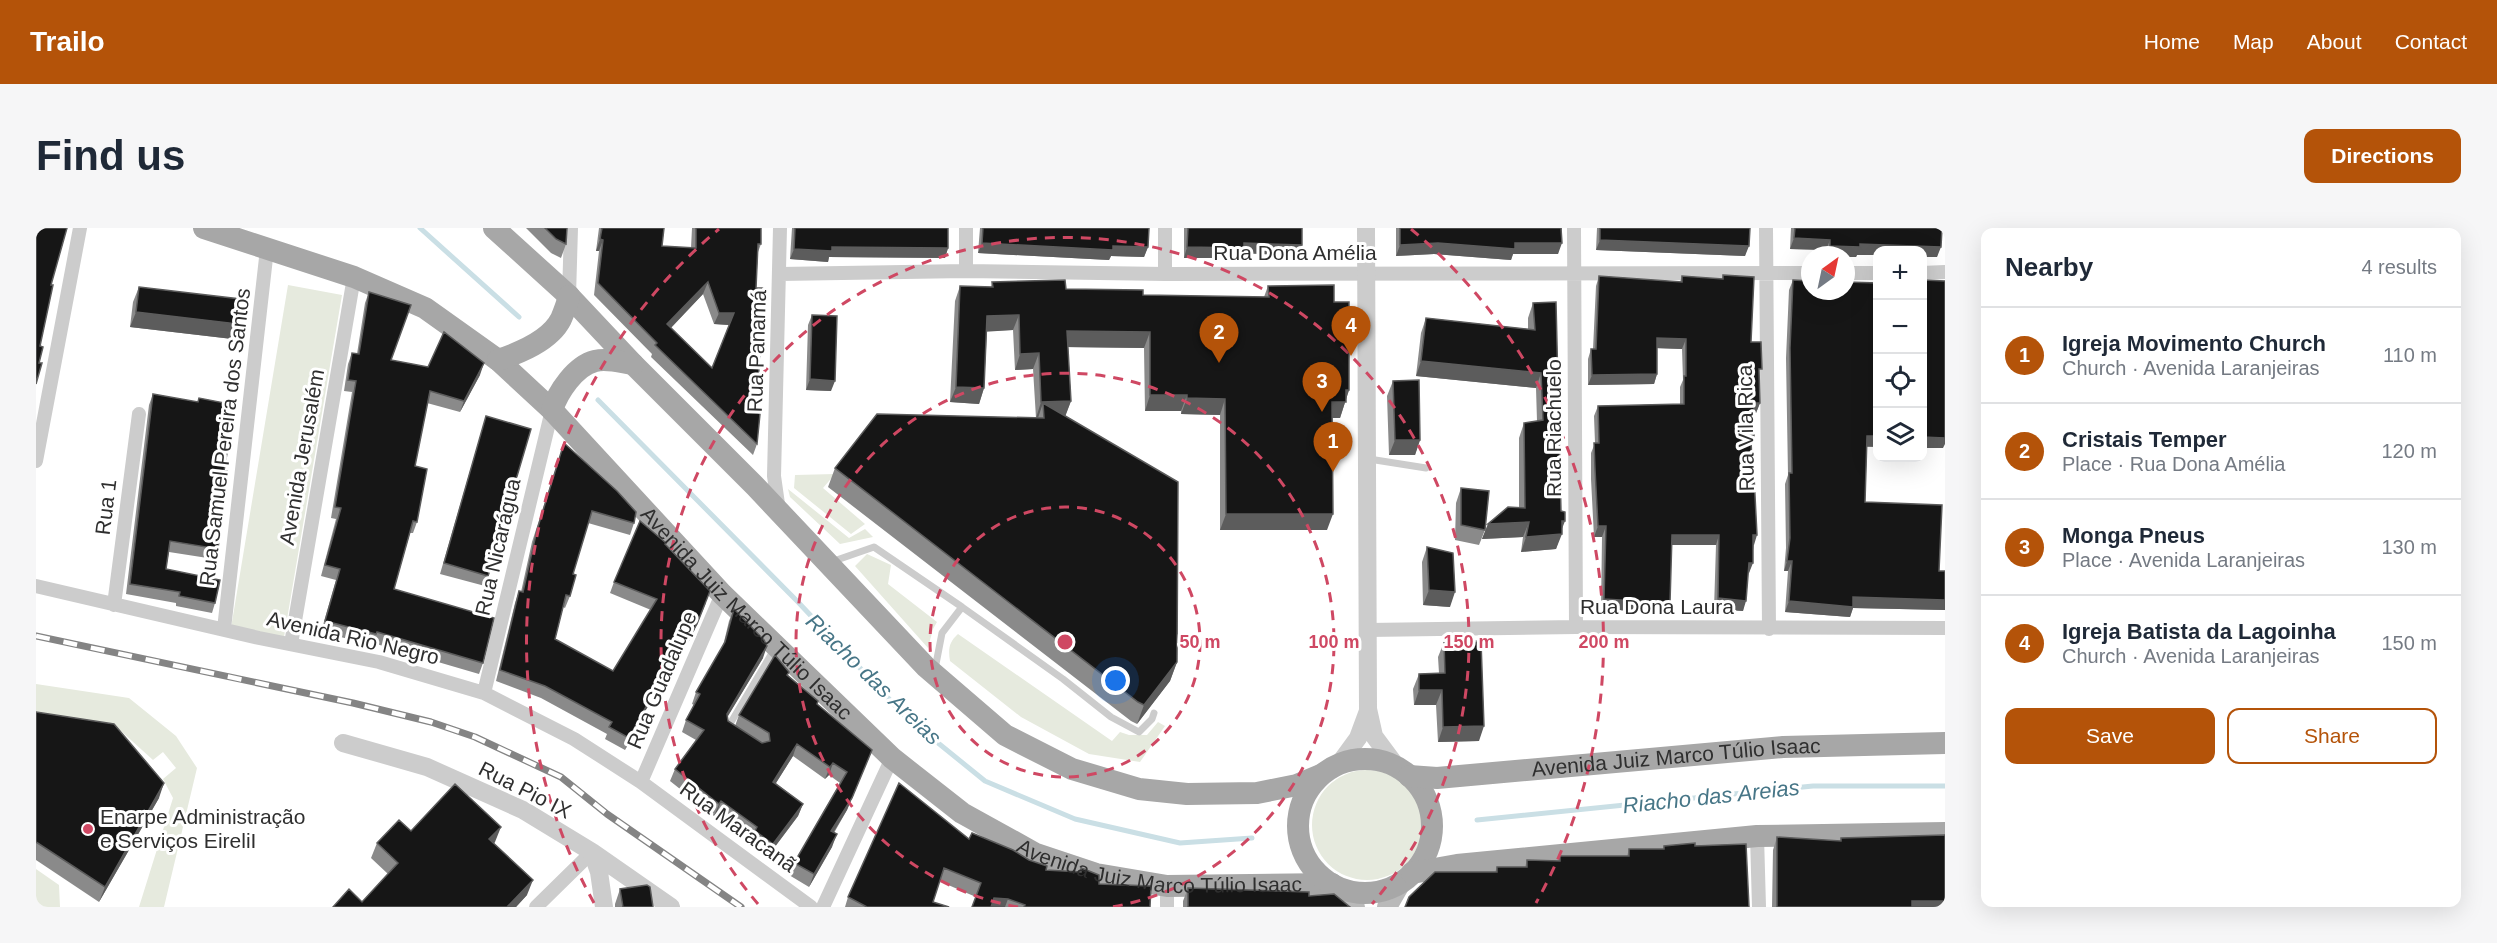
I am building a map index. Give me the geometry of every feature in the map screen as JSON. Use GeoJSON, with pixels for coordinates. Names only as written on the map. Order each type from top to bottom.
{"type":"FeatureCollection","features":[{"type":"Feature","properties":{"kind":"main road","name":"Avenida Juiz Marco Túlio Isaac"},"geometry":{"type":"LineString","coordinates":[[204,228],[354,277],[425,308],[498,360],[552,410],[722,594],[892,758],[962,813],[1036,854],[1167,897],[1334,886]]}},
{"type":"Feature","properties":{"kind":"main road"},"geometry":{"type":"LineString","coordinates":[[494,228],[569,296],[633,364],[765,481],[779,511],[828,563],[934,674],[1005,735],[1072,769],[1139,789],[1187,794],[1257,793],[1297,785],[1358,759],[1378,760],[1403,772],[1424,795],[1431,815],[1431,836],[1425,856],[1407,877],[1387,907]]}},
{"type":"Feature","properties":{"kind":"main road"},"geometry":{"type":"LineString","coordinates":[[498,360],[527,350],[546,335],[560,322],[569,296]]}},
{"type":"Feature","properties":{"kind":"main road"},"geometry":{"type":"LineString","coordinates":[[552,410],[556,395],[580,369],[593,361],[608,360],[633,364]]}},
{"type":"Feature","properties":{"kind":"main road","name":"Avenida Juiz Marco Túlio Isaac"},"geometry":{"type":"LineString","coordinates":[[1403,772],[1437,778],[1783,747],[1945,743]]}},
{"type":"Feature","properties":{"kind":"main road"},"geometry":{"type":"LineString","coordinates":[[1330,769],[1307,791],[1299,811],[1298,832],[1303,853],[1315,871],[1355,907]]}},
{"type":"Feature","properties":{"kind":"main road"},"geometry":{"type":"LineString","coordinates":[[1334,886],[1354,892],[1373,892],[1407,877],[1457,865],[1757,836],[1945,833]]}},
{"type":"Feature","properties":{"kind":"street"},"geometry":{"type":"LineString","coordinates":[[36,461],[80,228]]}},
{"type":"Feature","properties":{"kind":"street"},"geometry":{"type":"LineString","coordinates":[[569,296],[571,228]]}},
{"type":"Feature","properties":{"kind":"street","name":"Rua Panamá"},"geometry":{"type":"LineString","coordinates":[[765,481],[780,274],[780,228]]}},
{"type":"Feature","properties":{"kind":"street"},"geometry":{"type":"LineString","coordinates":[[966,228],[966,272]]}},
{"type":"Feature","properties":{"kind":"street"},"geometry":{"type":"LineString","coordinates":[[1165,228],[1165,274]]}},
{"type":"Feature","properties":{"kind":"street"},"geometry":{"type":"LineString","coordinates":[[1366,228],[1368,709],[1374,736],[1403,772]]}},
{"type":"Feature","properties":{"kind":"street","name":"Rua Riachuelo"},"geometry":{"type":"LineString","coordinates":[[1574,228],[1576,627]]}},
{"type":"Feature","properties":{"kind":"street","name":"Rua Vila Rica"},"geometry":{"type":"LineString","coordinates":[[1766,228],[1769,629]]}},
{"type":"Feature","properties":{"kind":"street","name":"Rua Samuel Pereira dos Santos"},"geometry":{"type":"LineString","coordinates":[[224,629],[267,249]]}},
{"type":"Feature","properties":{"kind":"street","name":"Rua Dona Amélia"},"geometry":{"type":"LineString","coordinates":[[780,274],[966,272],[1801,273]]}},
{"type":"Feature","properties":{"kind":"street"},"geometry":{"type":"LineString","coordinates":[[1927,273],[1945,272]]}},
{"type":"Feature","properties":{"kind":"street"},"geometry":{"type":"LineString","coordinates":[[1855,273],[1873,273]]}},
{"type":"Feature","properties":{"kind":"street","name":"Avenida Jerusalém"},"geometry":{"type":"LineString","coordinates":[[291,644],[354,277]]}},
{"type":"Feature","properties":{"kind":"street","name":"Rua Nicarágua"},"geometry":{"type":"LineString","coordinates":[[484,693],[552,410]]}},
{"type":"Feature","properties":{"kind":"street","name":"Rua 1"},"geometry":{"type":"LineString","coordinates":[[114,605],[139,414]]}},
{"type":"Feature","properties":{"kind":"street","name":"Avenida Rio Negro"},"geometry":{"type":"LineString","coordinates":[[36,586],[379,662],[484,693],[574,739],[641,782]]}},
{"type":"Feature","properties":{"kind":"street","name":"Rua Guadalupe"},"geometry":{"type":"LineString","coordinates":[[641,782],[722,594]]}},
{"type":"Feature","properties":{"kind":"street","name":"Rua Dona Laura"},"geometry":{"type":"LineString","coordinates":[[1368,630],[1576,627],[1945,628]]}},
{"type":"Feature","properties":{"kind":"street"},"geometry":{"type":"LineString","coordinates":[[1330,769],[1358,738],[1368,709]]}},
{"type":"Feature","properties":{"kind":"street","name":"Rua Pio IX"},"geometry":{"type":"LineString","coordinates":[[343,743],[427,767],[523,810],[592,852],[671,907]]}},
{"type":"Feature","properties":{"kind":"street"},"geometry":{"type":"LineString","coordinates":[[823,907],[892,758]]}},
{"type":"Feature","properties":{"kind":"street","name":"Rua Maracanã"},"geometry":{"type":"LineString","coordinates":[[641,782],[811,907]]}},
{"type":"Feature","properties":{"kind":"street"},"geometry":{"type":"LineString","coordinates":[[1757,836],[1759,907]]}},
{"type":"Feature","properties":{"kind":"street"},"geometry":{"type":"LineString","coordinates":[[536,907],[592,852],[599,872],[604,907]]}},
{"type":"Feature","properties":{"kind":"lane"},"geometry":{"type":"LineString","coordinates":[[1367,459],[1426,468]]}},
{"type":"Feature","properties":{"kind":"lane"},"geometry":{"type":"LineString","coordinates":[[828,563],[874,547],[1063,679],[1111,717],[1139,732],[1152,719],[1154,712]]}},
{"type":"Feature","properties":{"kind":"lane"},"geometry":{"type":"LineString","coordinates":[[934,674],[942,633],[962,608]]}},
{"type":"Feature","properties":{"kind":"lane"},"geometry":{"type":"LineString","coordinates":[[735,735],[727,729],[776,646]]}},
{"type":"Feature","properties":{"kind":"shaded area"},"geometry":{"type":"Polygon","coordinates":[[[288,285],[342,295],[284,637],[231,628],[288,285]]]}},
{"type":"Feature","properties":{"kind":"shaded area"},"geometry":{"type":"Polygon","coordinates":[[[835,474],[823,488],[865,524],[851,534],[794,488],[795,475],[835,474]]]}},
{"type":"Feature","properties":{"kind":"shaded area"},"geometry":{"type":"Polygon","coordinates":[[[788,489],[849,538],[865,529],[873,537],[840,544],[790,497],[788,489]]]}},
{"type":"Feature","properties":{"kind":"shaded area"},"geometry":{"type":"Polygon","coordinates":[[[867,554],[891,565],[888,584],[937,622],[928,648],[855,566],[867,554]]]}},
{"type":"Feature","properties":{"kind":"shaded area"},"geometry":{"type":"Polygon","coordinates":[[[958,634],[1112,741],[1120,732],[1129,735],[1147,735],[1158,722],[1165,726],[1140,762],[1089,754],[1021,717],[950,661],[950,646],[958,634]]]}},
{"type":"Feature","properties":{"kind":"shaded area"},"geometry":{"type":"Polygon","coordinates":[[[36,684],[129,698],[176,736],[197,768],[164,907],[139,907],[173,798],[163,779],[176,768],[163,752],[153,760],[121,731],[36,714],[36,684]]]}},
{"type":"Feature","properties":{"kind":"shaded area"},"geometry":{"type":"Polygon","coordinates":[[[1367,770],[1388,774],[1406,786],[1418,804],[1422,825],[1418,846],[1406,864],[1388,876],[1367,880],[1346,876],[1328,864],[1316,846],[1312,825],[1316,804],[1328,786],[1346,774],[1367,770]]]}},
{"type":"Feature","properties":{"kind":"shaded area"},"geometry":{"type":"Polygon","coordinates":[[[36,869],[59,885],[60,907],[36,907],[36,869]]]}},
{"type":"Feature","properties":{"kind":"building"},"geometry":{"type":"Polygon","coordinates":[[[36,228],[67,228],[51,285],[53,285],[40,346],[43,347],[39,363],[42,363],[36,384],[36,228]]]}},
{"type":"Feature","properties":{"kind":"building"},"geometry":{"type":"Polygon","coordinates":[[[545,228],[567,228],[566,244],[556,239],[545,228]]]}},
{"type":"Feature","properties":{"kind":"building"},"geometry":{"type":"Polygon","coordinates":[[[602,228],[664,228],[662,246],[696,248],[696,228],[761,228],[756,288],[763,288],[756,410],[760,414],[757,444],[655,345],[657,343],[598,283],[603,240],[600,239],[602,228]],[[708,282],[667,324],[712,368],[734,313],[719,313],[708,282]]]}},
{"type":"Feature","properties":{"kind":"building"},"geometry":{"type":"Polygon","coordinates":[[[795,228],[948,228],[948,248],[832,247],[832,251],[794,249],[795,228]]]}},
{"type":"Feature","properties":{"kind":"building"},"geometry":{"type":"Polygon","coordinates":[[[983,228],[1149,228],[1148,247],[1113,246],[1113,250],[982,243],[983,228]]]}},
{"type":"Feature","properties":{"kind":"building"},"geometry":{"type":"Polygon","coordinates":[[[1188,228],[1302,228],[1302,245],[1244,243],[1244,248],[1187,247],[1188,228]]]}},
{"type":"Feature","properties":{"kind":"building"},"geometry":{"type":"Polygon","coordinates":[[[1400,228],[1561,228],[1562,243],[1515,243],[1515,249],[1438,243],[1400,245],[1400,228]]]}},
{"type":"Feature","properties":{"kind":"building"},"geometry":{"type":"Polygon","coordinates":[[[1600,228],[1750,228],[1749,246],[1600,240],[1600,228]]]}},
{"type":"Feature","properties":{"kind":"building"},"geometry":{"type":"Polygon","coordinates":[[[1795,228],[1942,228],[1941,247],[1860,244],[1860,247],[1830,246],[1830,240],[1794,238],[1795,228]]]}},
{"type":"Feature","properties":{"kind":"building"},"geometry":{"type":"Polygon","coordinates":[[[1723,275],[1754,277],[1751,342],[1761,342],[1760,403],[1754,403],[1754,436],[1751,436],[1757,535],[1753,535],[1753,563],[1749,563],[1746,601],[1718,598],[1719,535],[1672,535],[1670,603],[1604,599],[1606,526],[1598,526],[1594,443],[1599,443],[1598,406],[1684,404],[1686,339],[1657,338],[1657,374],[1592,375],[1591,349],[1596,349],[1599,276],[1682,282],[1682,276],[1723,279],[1723,275]]]}},
{"type":"Feature","properties":{"kind":"building"},"geometry":{"type":"Polygon","coordinates":[[[1065,280],[1066,289],[1143,290],[1143,295],[1269,297],[1268,286],[1334,285],[1334,302],[1349,302],[1349,390],[1346,390],[1346,402],[1332,402],[1333,514],[1226,514],[1225,399],[1187,398],[1187,395],[1150,395],[1150,332],[1067,331],[1071,401],[1041,402],[1039,353],[1020,354],[1019,315],[987,316],[984,388],[956,387],[960,286],[993,287],[992,282],[1065,280]]]}},
{"type":"Feature","properties":{"kind":"building"},"geometry":{"type":"Polygon","coordinates":[[[1793,280],[1801,280],[1801,300],[1855,300],[1855,282],[1873,283],[1873,436],[1867,436],[1865,502],[1942,505],[1939,571],[1945,571],[1945,600],[1853,597],[1853,607],[1789,601],[1792,561],[1787,561],[1790,538],[1789,473],[1792,473],[1790,348],[1793,280]]]}},
{"type":"Feature","properties":{"kind":"building"},"geometry":{"type":"Polygon","coordinates":[[[1927,280],[1945,281],[1945,438],[1927,437],[1927,280]]]}},
{"type":"Feature","properties":{"kind":"building"},"geometry":{"type":"Polygon","coordinates":[[[139,287],[249,300],[246,325],[136,312],[139,287]]]}},
{"type":"Feature","properties":{"kind":"building"},"geometry":{"type":"Polygon","coordinates":[[[369,292],[411,305],[391,360],[428,367],[444,332],[484,363],[464,401],[430,391],[415,466],[427,469],[417,522],[413,521],[394,589],[494,618],[483,663],[377,632],[376,634],[325,621],[340,569],[325,565],[341,508],[335,507],[356,381],[348,380],[352,353],[359,354],[369,292]]]}},
{"type":"Feature","properties":{"kind":"building"},"geometry":{"type":"Polygon","coordinates":[[[1556,302],[1561,511],[1565,512],[1565,521],[1562,521],[1562,534],[1526,537],[1529,522],[1488,524],[1508,507],[1525,508],[1524,423],[1543,420],[1541,373],[1421,361],[1426,318],[1535,330],[1533,303],[1556,302]]]}},
{"type":"Feature","properties":{"kind":"building"},"geometry":{"type":"Polygon","coordinates":[[[812,315],[837,316],[835,381],[810,379],[812,315]]]}},
{"type":"Feature","properties":{"kind":"building"},"geometry":{"type":"Polygon","coordinates":[[[1419,380],[1420,440],[1395,440],[1393,381],[1419,380]]]}},
{"type":"Feature","properties":{"kind":"building"},"geometry":{"type":"Polygon","coordinates":[[[153,394],[198,402],[199,398],[235,405],[224,471],[227,471],[218,531],[220,531],[218,549],[170,541],[166,569],[220,580],[215,603],[179,596],[180,592],[130,584],[153,394]]]}},
{"type":"Feature","properties":{"kind":"building"},"geometry":{"type":"Polygon","coordinates":[[[1043,403],[1178,482],[1177,662],[1144,705],[835,468],[877,414],[1044,418],[1043,403]]]}},
{"type":"Feature","properties":{"kind":"building"},"geometry":{"type":"Polygon","coordinates":[[[486,416],[531,429],[488,576],[444,563],[486,416]]]}},
{"type":"Feature","properties":{"kind":"building"},"geometry":{"type":"Polygon","coordinates":[[[564,443],[617,491],[636,512],[634,523],[592,511],[573,574],[576,575],[570,596],[566,595],[555,639],[613,671],[657,599],[614,582],[640,521],[666,543],[710,591],[697,624],[629,738],[609,727],[612,722],[545,686],[500,670],[519,591],[523,592],[537,530],[564,443]]]}},
{"type":"Feature","properties":{"kind":"building"},"geometry":{"type":"Polygon","coordinates":[[[1461,488],[1489,491],[1485,530],[1461,525],[1461,488]]]}},
{"type":"Feature","properties":{"kind":"building"},"geometry":{"type":"Polygon","coordinates":[[[1427,547],[1453,553],[1455,592],[1429,590],[1427,547]]]}},
{"type":"Feature","properties":{"kind":"building"},"geometry":{"type":"Polygon","coordinates":[[[734,609],[767,646],[727,714],[728,721],[762,743],[770,741],[769,733],[739,715],[775,655],[789,672],[787,675],[818,701],[817,704],[872,750],[852,798],[831,831],[837,834],[814,874],[794,863],[847,772],[833,763],[830,767],[797,744],[773,782],[803,804],[773,844],[755,831],[757,827],[721,801],[719,804],[675,769],[704,730],[686,720],[700,694],[696,692],[725,642],[734,609]]]}},
{"type":"Feature","properties":{"kind":"building"},"geometry":{"type":"Polygon","coordinates":[[[1481,641],[1484,726],[1443,727],[1442,690],[1419,690],[1419,674],[1445,673],[1444,642],[1481,641]]]}},
{"type":"Feature","properties":{"kind":"building","name":"Enarpe Administração e Serviços EireliI"},"geometry":{"type":"Polygon","coordinates":[[[36,712],[114,724],[164,783],[105,887],[36,842],[36,712]]]}},
{"type":"Feature","properties":{"kind":"building"},"geometry":{"type":"Polygon","coordinates":[[[899,783],[969,839],[972,833],[1047,866],[1046,870],[1081,872],[1081,868],[1084,869],[1099,875],[1099,884],[1151,886],[1150,907],[1024,907],[1025,905],[1008,899],[994,898],[991,907],[972,907],[981,883],[944,868],[933,902],[949,907],[867,907],[848,897],[899,783]]]}},
{"type":"Feature","properties":{"kind":"building"},"geometry":{"type":"Polygon","coordinates":[[[455,784],[501,827],[489,839],[533,880],[507,907],[333,907],[349,889],[362,902],[398,863],[377,843],[399,820],[411,831],[455,784]]]}},
{"type":"Feature","properties":{"kind":"building"},"geometry":{"type":"Polygon","coordinates":[[[1945,835],[1945,901],[1912,901],[1912,907],[1777,907],[1777,837],[1841,841],[1841,838],[1945,835]]]}},
{"type":"Feature","properties":{"kind":"building"},"geometry":{"type":"Polygon","coordinates":[[[1695,843],[1695,846],[1746,844],[1749,907],[1405,907],[1409,897],[1435,872],[1497,872],[1497,867],[1527,867],[1527,860],[1560,861],[1560,856],[1629,856],[1629,849],[1664,849],[1664,846],[1695,843]]]}},
{"type":"Feature","properties":{"kind":"building"},"geometry":{"type":"Polygon","coordinates":[[[647,885],[650,887],[653,907],[623,907],[620,889],[647,885]]]}},
{"type":"Feature","properties":{"kind":"building"},"geometry":{"type":"Polygon","coordinates":[[[1188,888],[1309,892],[1309,896],[1334,894],[1350,907],[1188,907],[1188,888]]]}},
{"type":"Feature","properties":{"kind":"waterway","name":"Riacho das Areias"},"geometry":{"type":"LineString","coordinates":[[420,228],[519,317]]}},
{"type":"Feature","properties":{"kind":"waterway","name":"Riacho das Areias"},"geometry":{"type":"LineString","coordinates":[[598,400],[798,602],[906,717],[985,781],[1075,819],[1180,843],[1252,838]]}},
{"type":"Feature","properties":{"kind":"waterway","name":"Riacho das Areias"},"geometry":{"type":"LineString","coordinates":[[1477,820],[1813,786],[1945,786]]}},
{"type":"Feature","properties":{"kind":"railway"},"geometry":{"type":"LineString","coordinates":[[36,636],[353,703],[431,722],[475,737],[561,777],[607,814],[741,907]]}},
{"type":"Feature","properties":{"kind":"place","name":"Igreja Batista da Lagoinha"},"geometry":{"type":"Point","coordinates":[1351,356]}},
{"type":"Feature","properties":{"kind":"place","name":"Cristais Temper"},"geometry":{"type":"Point","coordinates":[1219,363]}},
{"type":"Feature","properties":{"kind":"place","name":"Monga Pneus"},"geometry":{"type":"Point","coordinates":[1322,412]}},
{"type":"Feature","properties":{"kind":"place","name":"Igreja Movimento Church"},"geometry":{"type":"Point","coordinates":[1333,472]}},
{"type":"Feature","properties":{"kind":"place","name":"Enarpe Administração e Serviços EireliI"},"geometry":{"type":"Point","coordinates":[88,829]}}]}
